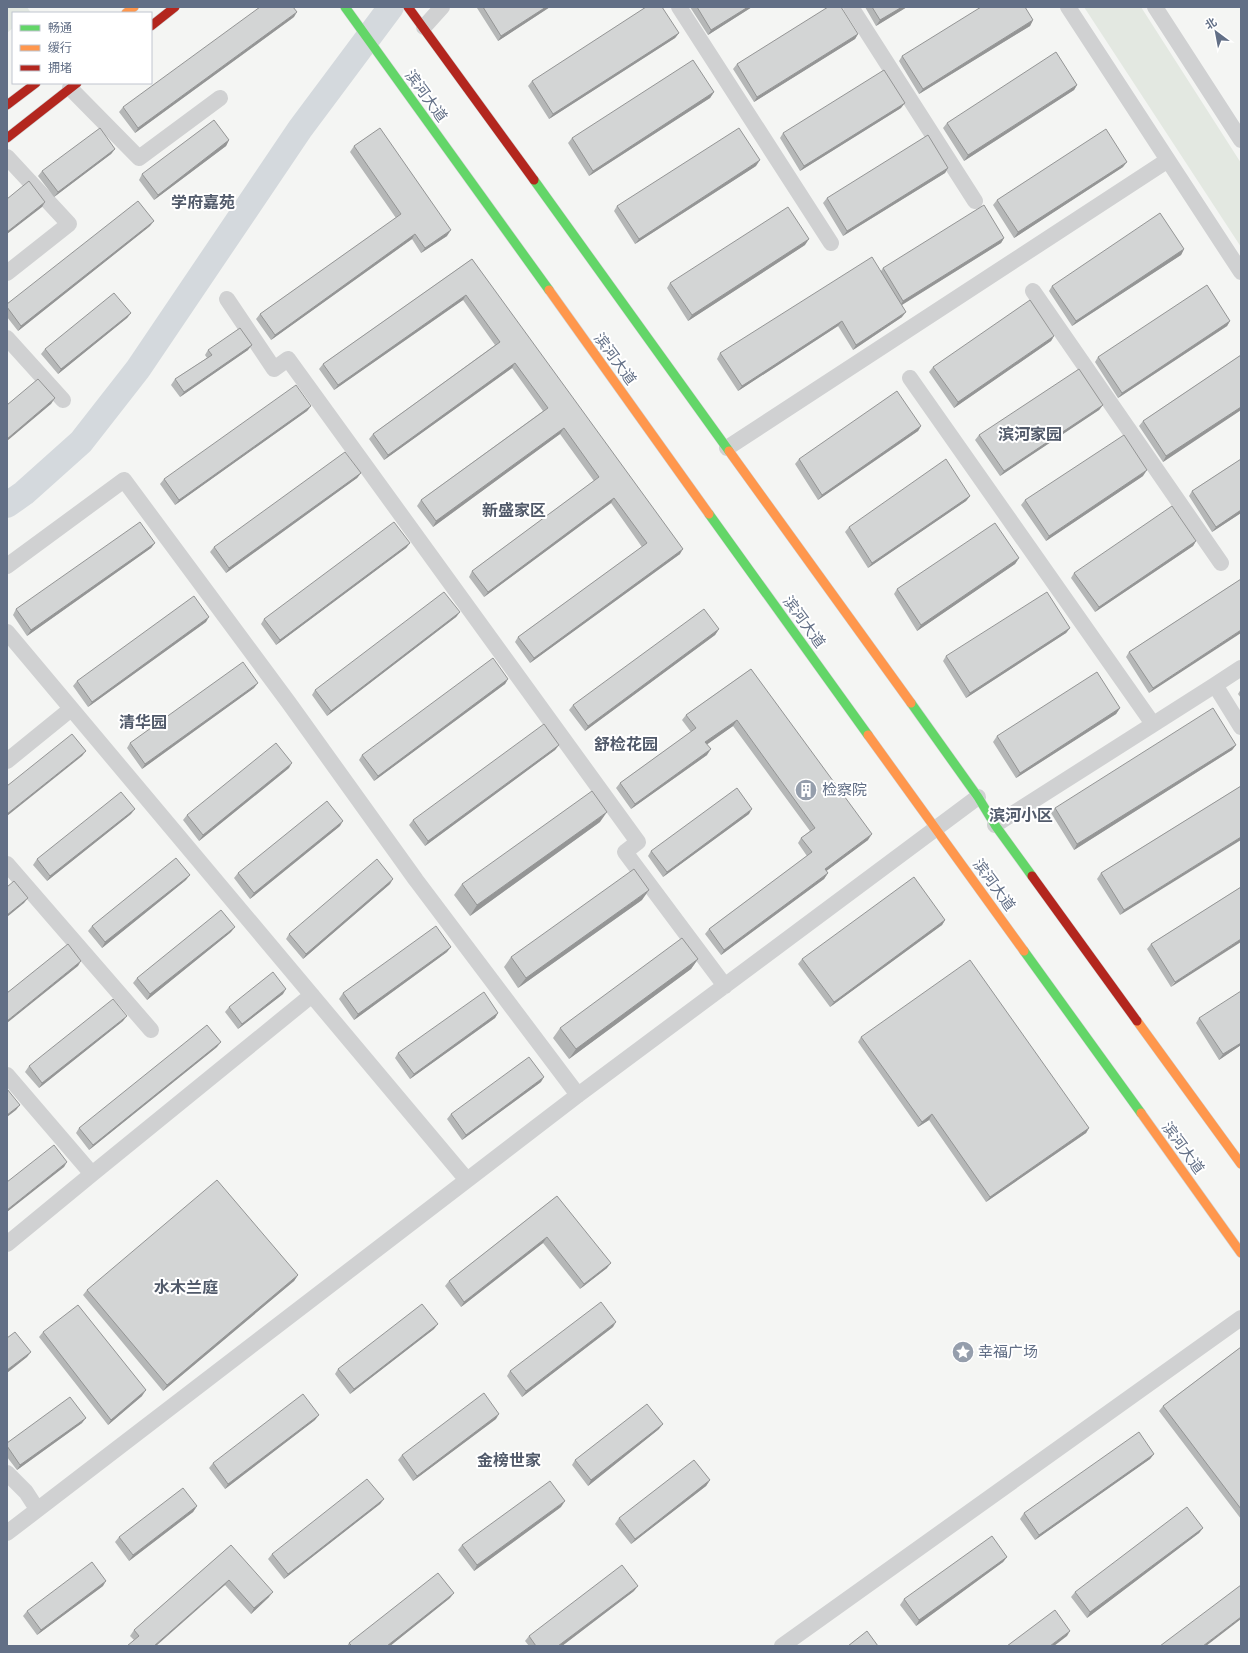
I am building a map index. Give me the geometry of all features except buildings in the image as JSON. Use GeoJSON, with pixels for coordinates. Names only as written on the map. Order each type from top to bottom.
{"type":"FeatureCollection","features":[{"type":"Feature","properties":{"kind":"main road"},"geometry":{"type":"LineString","coordinates":[[152,25],[175,7]]}},
{"type":"Feature","properties":{"kind":"main road","name":"滨河大道"},"geometry":{"type":"LineString","coordinates":[[345,7],[1241,1253]]}},
{"type":"Feature","properties":{"kind":"main road"},"geometry":{"type":"LineString","coordinates":[[408,7],[424,27],[978,797],[995,825],[1241,1164]]}},
{"type":"Feature","properties":{"kind":"main road"},"geometry":{"type":"LineString","coordinates":[[7,105],[35,84]]}},
{"type":"Feature","properties":{"kind":"main road"},"geometry":{"type":"LineString","coordinates":[[7,138],[74,86]]}},
{"type":"Feature","properties":{"kind":"street"},"geometry":{"type":"LineString","coordinates":[[424,27],[442,7]]}},
{"type":"Feature","properties":{"kind":"street"},"geometry":{"type":"LineString","coordinates":[[679,7],[831,243]]}},
{"type":"Feature","properties":{"kind":"street"},"geometry":{"type":"LineString","coordinates":[[851,7],[975,201]]}},
{"type":"Feature","properties":{"kind":"street"},"geometry":{"type":"LineString","coordinates":[[1068,7],[1241,272]]}},
{"type":"Feature","properties":{"kind":"street"},"geometry":{"type":"LineString","coordinates":[[1155,7],[1241,140]]}},
{"type":"Feature","properties":{"kind":"street"},"geometry":{"type":"LineString","coordinates":[[74,86],[139,158],[220,98]]}},
{"type":"Feature","properties":{"kind":"street"},"geometry":{"type":"LineString","coordinates":[[7,157],[69,224],[7,273]]}},
{"type":"Feature","properties":{"kind":"street"},"geometry":{"type":"LineString","coordinates":[[727,448],[1168,160]]}},
{"type":"Feature","properties":{"kind":"street"},"geometry":{"type":"LineString","coordinates":[[1033,291],[1221,563]]}},
{"type":"Feature","properties":{"kind":"street"},"geometry":{"type":"LineString","coordinates":[[227,299],[274,369],[288,359],[302,378],[638,842],[625,852],[725,986]]}},
{"type":"Feature","properties":{"kind":"street"},"geometry":{"type":"LineString","coordinates":[[7,338],[63,400]]}},
{"type":"Feature","properties":{"kind":"street"},"geometry":{"type":"LineString","coordinates":[[910,378],[1153,724]]}},
{"type":"Feature","properties":{"kind":"street"},"geometry":{"type":"LineString","coordinates":[[7,566],[124,480],[294,709],[416,880],[578,1095]]}},
{"type":"Feature","properties":{"kind":"street"},"geometry":{"type":"LineString","coordinates":[[7,632],[467,1180]]}},
{"type":"Feature","properties":{"kind":"street"},"geometry":{"type":"LineString","coordinates":[[995,825],[1241,668]]}},
{"type":"Feature","properties":{"kind":"street"},"geometry":{"type":"LineString","coordinates":[[1215,685],[1241,727]]}},
{"type":"Feature","properties":{"kind":"street"},"geometry":{"type":"LineString","coordinates":[[7,760],[71,709]]}},
{"type":"Feature","properties":{"kind":"street"},"geometry":{"type":"LineString","coordinates":[[7,1533],[578,1095],[978,797]]}},
{"type":"Feature","properties":{"kind":"street"},"geometry":{"type":"LineString","coordinates":[[7,864],[151,1030]]}},
{"type":"Feature","properties":{"kind":"street"},"geometry":{"type":"LineString","coordinates":[[7,1244],[312,995]]}},
{"type":"Feature","properties":{"kind":"street"},"geometry":{"type":"LineString","coordinates":[[7,1075],[92,1174]]}},
{"type":"Feature","properties":{"kind":"street"},"geometry":{"type":"LineString","coordinates":[[782,1646],[1241,1318]]}},
{"type":"Feature","properties":{"kind":"street"},"geometry":{"type":"LineString","coordinates":[[7,1473],[26,1492],[37,1509]]}},
{"type":"Feature","properties":{"kind":"shaded area"},"geometry":{"type":"Polygon","coordinates":[[[7,7],[27,7],[30,12],[12,12],[12,29],[7,33],[7,7]]]}},
{"type":"Feature","properties":{"kind":"shaded area"},"geometry":{"type":"Polygon","coordinates":[[[1084,7],[1141,7],[1241,163],[1241,247],[1084,7]]]}},
{"type":"Feature","properties":{"kind":"waterway"},"geometry":{"type":"LineString","coordinates":[[7,505],[24,493],[81,442],[138,369],[300,129],[391,7]]}},
{"type":"Feature","properties":{"kind":"traffic: fast"},"geometry":{"type":"LineString","coordinates":[[345,7],[549,290]]}},
{"type":"Feature","properties":{"kind":"traffic: fast"},"geometry":{"type":"LineString","coordinates":[[534,180],[729,451]]}},
{"type":"Feature","properties":{"kind":"traffic: fast"},"geometry":{"type":"LineString","coordinates":[[709,514],[868,735]]}},
{"type":"Feature","properties":{"kind":"traffic: fast"},"geometry":{"type":"LineString","coordinates":[[911,703],[1032,876]]}},
{"type":"Feature","properties":{"kind":"traffic: fast"},"geometry":{"type":"LineString","coordinates":[[1024,951],[1141,1113]]}},
{"type":"Feature","properties":{"kind":"traffic: slow"},"geometry":{"type":"LineString","coordinates":[[127,12],[134,7]]}},
{"type":"Feature","properties":{"kind":"traffic: slow"},"geometry":{"type":"LineString","coordinates":[[549,290],[709,514]]}},
{"type":"Feature","properties":{"kind":"traffic: slow"},"geometry":{"type":"LineString","coordinates":[[729,451],[911,703]]}},
{"type":"Feature","properties":{"kind":"traffic: slow"},"geometry":{"type":"LineString","coordinates":[[868,735],[1024,951]]}},
{"type":"Feature","properties":{"kind":"traffic: slow"},"geometry":{"type":"LineString","coordinates":[[1137,1021],[1241,1164]]}},
{"type":"Feature","properties":{"kind":"traffic: slow"},"geometry":{"type":"LineString","coordinates":[[1141,1113],[1241,1253]]}},
{"type":"Feature","properties":{"kind":"traffic: jam"},"geometry":{"type":"LineString","coordinates":[[152,25],[175,7]]}},
{"type":"Feature","properties":{"kind":"traffic: jam"},"geometry":{"type":"LineString","coordinates":[[408,7],[534,180]]}},
{"type":"Feature","properties":{"kind":"traffic: jam"},"geometry":{"type":"LineString","coordinates":[[7,105],[35,84]]}},
{"type":"Feature","properties":{"kind":"traffic: jam"},"geometry":{"type":"LineString","coordinates":[[7,138],[76,84]]}},
{"type":"Feature","properties":{"kind":"traffic: jam"},"geometry":{"type":"LineString","coordinates":[[1032,876],[1137,1021]]}},
{"type":"Feature","properties":{"kind":"place","name":"检察院"},"geometry":{"type":"Point","coordinates":[806,790]}},
{"type":"Feature","properties":{"kind":"place","name":"幸福广场"},"geometry":{"type":"Point","coordinates":[963,1352]}},
{"type":"Feature","properties":{"kind":"district","name":"学府嘉苑"},"geometry":{"type":"Point","coordinates":[203,202]}},
{"type":"Feature","properties":{"kind":"district","name":"滨河家园"},"geometry":{"type":"Point","coordinates":[1030,434]}},
{"type":"Feature","properties":{"kind":"district","name":"新盛家区"},"geometry":{"type":"Point","coordinates":[514,510]}},
{"type":"Feature","properties":{"kind":"district","name":"清华园"},"geometry":{"type":"Point","coordinates":[143,722]}},
{"type":"Feature","properties":{"kind":"district","name":"舒检花园"},"geometry":{"type":"Point","coordinates":[626,744]}},
{"type":"Feature","properties":{"kind":"district","name":"滨河小区"},"geometry":{"type":"Point","coordinates":[1021,815]}},
{"type":"Feature","properties":{"kind":"district","name":"水木兰庭"},"geometry":{"type":"Point","coordinates":[186,1287]}},
{"type":"Feature","properties":{"kind":"district","name":"金榜世家"},"geometry":{"type":"Point","coordinates":[509,1460]}}]}
